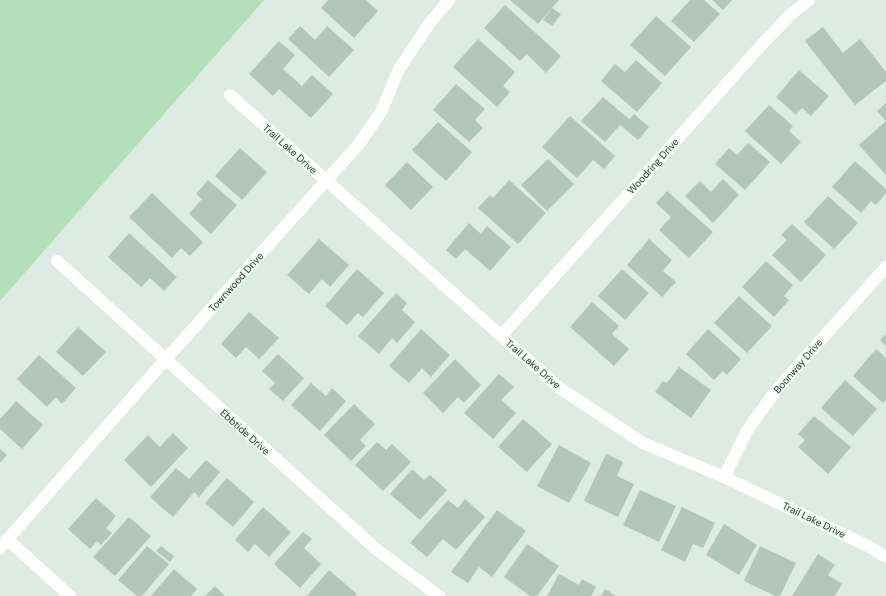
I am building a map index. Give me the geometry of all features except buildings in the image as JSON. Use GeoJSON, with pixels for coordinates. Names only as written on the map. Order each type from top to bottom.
{"type":"FeatureCollection","features":[{"type":"Feature","properties":{"kind":"street","name":"Townwood Drive"},"geometry":{"type":"LineString","coordinates":[[4,544],[165,360],[359,144],[381,112],[399,69],[429,24],[449,0]]}},
{"type":"Feature","properties":{"kind":"street","name":"Woodring Drive"},"geometry":{"type":"LineString","coordinates":[[501,336],[765,42],[791,14],[809,0]]}},
{"type":"Feature","properties":{"kind":"street","name":"Trail Lake Drive"},"geometry":{"type":"LineString","coordinates":[[230,95],[561,389],[643,443],[724,477],[868,546],[886,557]]}},
{"type":"Feature","properties":{"kind":"street","name":"Ebbtide Drive"},"geometry":{"type":"LineString","coordinates":[[57,261],[376,549],[439,596]]}},
{"type":"Feature","properties":{"kind":"street","name":"Boonway Drive"},"geometry":{"type":"LineString","coordinates":[[724,477],[748,429],[778,388],[886,267]]}},
{"type":"Feature","properties":{"kind":"street"},"geometry":{"type":"LineString","coordinates":[[4,544],[70,596]]}},
{"type":"Feature","properties":{"kind":"green space"},"geometry":{"type":"Polygon","coordinates":[[[0,0],[264,0],[0,301],[0,0]]]}}]}
